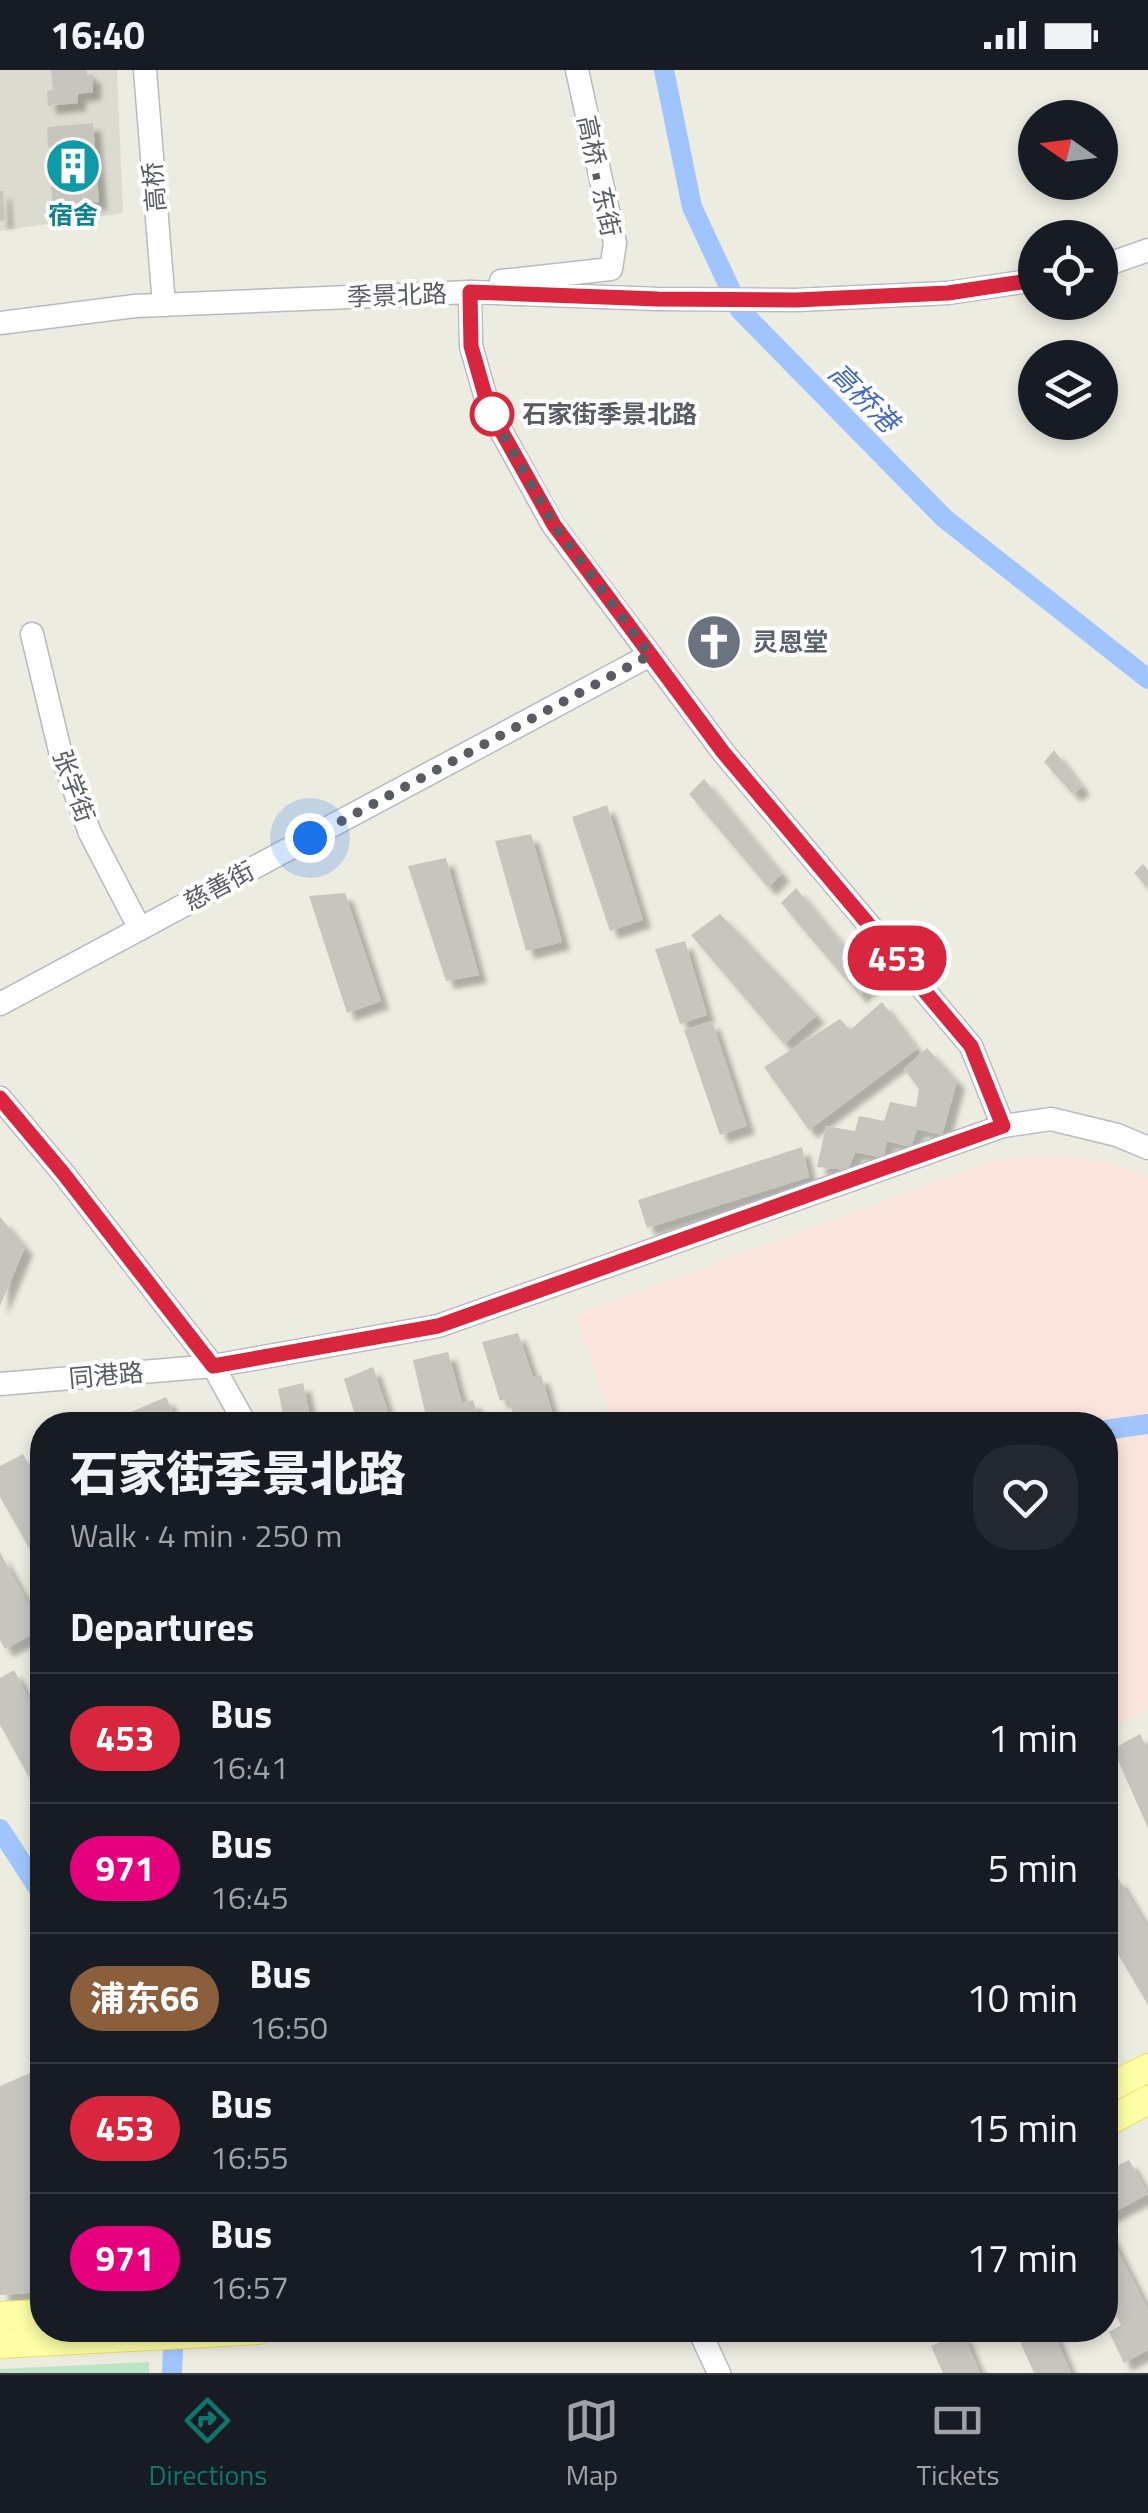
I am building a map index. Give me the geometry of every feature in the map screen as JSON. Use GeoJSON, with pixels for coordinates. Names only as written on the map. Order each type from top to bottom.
{"type":"FeatureCollection","features":[{"type":"Feature","properties":{"kind":"main road"},"geometry":{"type":"LineString","coordinates":[[1118,2083],[1148,2068]]}},
{"type":"Feature","properties":{"kind":"main road"},"geometry":{"type":"LineString","coordinates":[[1118,2116],[1148,2100]]}},
{"type":"Feature","properties":{"kind":"main road"},"geometry":{"type":"LineString","coordinates":[[0,2316],[30,2315]]}},
{"type":"Feature","properties":{"kind":"main road"},"geometry":{"type":"LineString","coordinates":[[0,2344],[43,2342]]}},
{"type":"Feature","properties":{"kind":"street","name":"高桥"},"geometry":{"type":"LineString","coordinates":[[145,70],[164,304]]}},
{"type":"Feature","properties":{"kind":"street","name":"高桥 • 东街"},"geometry":{"type":"LineString","coordinates":[[477,292],[488,283],[611,269],[615,243],[577,70]]}},
{"type":"Feature","properties":{"kind":"street"},"geometry":{"type":"LineString","coordinates":[[1118,261],[1148,250]]}},
{"type":"Feature","properties":{"kind":"street","name":"季景北路"},"geometry":{"type":"LineString","coordinates":[[0,323],[164,304],[477,292],[796,300],[948,293],[1018,283]]}},
{"type":"Feature","properties":{"kind":"street"},"geometry":{"type":"LineString","coordinates":[[477,292],[471,346],[489,409],[554,525],[723,752],[971,1046],[1003,1126]]}},
{"type":"Feature","properties":{"kind":"street","name":"张学街"},"geometry":{"type":"LineString","coordinates":[[32,634],[60,752],[90,833],[140,929]]}},
{"type":"Feature","properties":{"kind":"street","name":"慈善街"},"geometry":{"type":"LineString","coordinates":[[0,1004],[650,655]]}},
{"type":"Feature","properties":{"kind":"street"},"geometry":{"type":"LineString","coordinates":[[0,1098],[213,1366],[239,1412]]}},
{"type":"Feature","properties":{"kind":"street","name":"同港路"},"geometry":{"type":"LineString","coordinates":[[0,1384],[213,1366],[438,1326],[1003,1126],[1052,1119],[1148,1148]]}},
{"type":"Feature","properties":{"kind":"street"},"geometry":{"type":"LineString","coordinates":[[705,2342],[719,2373]]}},
{"type":"Feature","properties":{"kind":"shaded area"},"geometry":{"type":"Polygon","coordinates":[[[0,70],[117,70],[123,213],[0,231],[0,70]]]}},
{"type":"Feature","properties":{"kind":"shaded area"},"geometry":{"type":"Polygon","coordinates":[[[1061,1155],[1112,1163],[1148,1178],[1148,1708],[1118,1725],[1118,1412],[609,1412],[575,1315],[998,1159],[1061,1155]]]}},
{"type":"Feature","properties":{"kind":"green space"},"geometry":{"type":"Polygon","coordinates":[[[149,2362],[149,2373],[0,2373],[0,2369],[149,2362]]]}},
{"type":"Feature","properties":{"kind":"building"},"geometry":{"type":"Polygon","coordinates":[[[51,70],[87,70],[87,75],[93,74],[93,92],[78,94],[78,103],[48,106],[47,91],[53,90],[51,70]]]}},
{"type":"Feature","properties":{"kind":"building","name":"宿舍"},"geometry":{"type":"Polygon","coordinates":[[[93,123],[99,202],[53,206],[51,186],[60,185],[60,176],[50,177],[49,156],[59,155],[59,146],[48,147],[47,127],[93,123]]]}},
{"type":"Feature","properties":{"kind":"building"},"geometry":{"type":"Polygon","coordinates":[[[0,191],[5,220],[0,221],[0,191]]]}},
{"type":"Feature","properties":{"kind":"building"},"geometry":{"type":"Polygon","coordinates":[[[1054,750],[1082,787],[1073,794],[1044,762],[1054,750]]]}},
{"type":"Feature","properties":{"kind":"building"},"geometry":{"type":"Polygon","coordinates":[[[704,779],[782,874],[768,887],[689,794],[704,779]]]}},
{"type":"Feature","properties":{"kind":"building"},"geometry":{"type":"Polygon","coordinates":[[[607,805],[643,920],[610,931],[572,817],[607,805]]]}},
{"type":"Feature","properties":{"kind":"building"},"geometry":{"type":"Polygon","coordinates":[[[531,834],[562,942],[526,951],[495,841],[531,834]]]}},
{"type":"Feature","properties":{"kind":"building"},"geometry":{"type":"Polygon","coordinates":[[[446,858],[479,975],[446,981],[408,866],[446,858]]]}},
{"type":"Feature","properties":{"kind":"building"},"geometry":{"type":"Polygon","coordinates":[[[1143,864],[1148,870],[1148,889],[1134,873],[1143,864]]]}},
{"type":"Feature","properties":{"kind":"building"},"geometry":{"type":"Polygon","coordinates":[[[796,888],[874,982],[859,995],[781,903],[796,888]]]}},
{"type":"Feature","properties":{"kind":"building"},"geometry":{"type":"Polygon","coordinates":[[[345,893],[381,1001],[347,1013],[309,896],[345,893]]]}},
{"type":"Feature","properties":{"kind":"building"},"geometry":{"type":"Polygon","coordinates":[[[720,914],[817,1015],[784,1044],[691,935],[720,914]]]}},
{"type":"Feature","properties":{"kind":"building"},"geometry":{"type":"Polygon","coordinates":[[[685,941],[707,1015],[680,1024],[655,949],[685,941]]]}},
{"type":"Feature","properties":{"kind":"building"},"geometry":{"type":"Polygon","coordinates":[[[882,1002],[917,1049],[809,1130],[764,1067],[840,1019],[850,1030],[882,1002]]]}},
{"type":"Feature","properties":{"kind":"building"},"geometry":{"type":"Polygon","coordinates":[[[712,1021],[747,1126],[720,1135],[684,1030],[712,1021]]]}},
{"type":"Feature","properties":{"kind":"building"},"geometry":{"type":"Polygon","coordinates":[[[927,1048],[957,1081],[942,1135],[917,1129],[911,1147],[887,1141],[883,1158],[855,1152],[848,1170],[817,1167],[826,1126],[855,1131],[859,1116],[884,1121],[890,1102],[916,1107],[919,1089],[904,1069],[927,1048]]]}},
{"type":"Feature","properties":{"kind":"building"},"geometry":{"type":"Polygon","coordinates":[[[802,1147],[809,1177],[647,1228],[638,1200],[802,1147]]]}},
{"type":"Feature","properties":{"kind":"building"},"geometry":{"type":"Polygon","coordinates":[[[0,1217],[25,1247],[0,1306],[0,1217]]]}},
{"type":"Feature","properties":{"kind":"building"},"geometry":{"type":"Polygon","coordinates":[[[518,1333],[533,1377],[541,1375],[552,1412],[513,1412],[508,1398],[500,1401],[482,1342],[518,1333]]]}},
{"type":"Feature","properties":{"kind":"building"},"geometry":{"type":"Polygon","coordinates":[[[448,1352],[462,1403],[473,1400],[477,1412],[425,1412],[413,1360],[448,1352]]]}},
{"type":"Feature","properties":{"kind":"building"},"geometry":{"type":"Polygon","coordinates":[[[373,1367],[388,1412],[354,1412],[344,1379],[373,1367]]]}},
{"type":"Feature","properties":{"kind":"building"},"geometry":{"type":"Polygon","coordinates":[[[303,1383],[309,1412],[282,1412],[278,1389],[303,1383]]]}},
{"type":"Feature","properties":{"kind":"building"},"geometry":{"type":"Polygon","coordinates":[[[166,1397],[173,1412],[131,1412],[166,1397]]]}},
{"type":"Feature","properties":{"kind":"building"},"geometry":{"type":"Polygon","coordinates":[[[23,1454],[30,1467],[30,1550],[0,1497],[0,1466],[23,1454]]]}},
{"type":"Feature","properties":{"kind":"building"},"geometry":{"type":"Polygon","coordinates":[[[0,1552],[30,1607],[30,1635],[5,1649],[0,1640],[0,1552]]]}},
{"type":"Feature","properties":{"kind":"building"},"geometry":{"type":"Polygon","coordinates":[[[14,1670],[30,1701],[29,1777],[0,1725],[0,1678],[14,1670]]]}},
{"type":"Feature","properties":{"kind":"building"},"geometry":{"type":"Polygon","coordinates":[[[1140,1734],[1148,1750],[1148,1828],[1118,1760],[1118,1746],[1140,1734]]]}},
{"type":"Feature","properties":{"kind":"building"},"geometry":{"type":"Polygon","coordinates":[[[1118,1878],[1148,1929],[1148,2005],[1118,1954],[1118,1878]]]}},
{"type":"Feature","properties":{"kind":"building"},"geometry":{"type":"Polygon","coordinates":[[[30,2073],[30,2293],[0,2295],[0,2086],[30,2073]]]}},
{"type":"Feature","properties":{"kind":"building"},"geometry":{"type":"Polygon","coordinates":[[[1129,2160],[1148,2194],[1118,2210],[1118,2166],[1129,2160]]]}},
{"type":"Feature","properties":{"kind":"building"},"geometry":{"type":"Polygon","coordinates":[[[1118,2251],[1148,2310],[1148,2350],[1124,2363],[1114,2342],[1118,2342],[1121,2325],[1118,2251]]]}},
{"type":"Feature","properties":{"kind":"building"},"geometry":{"type":"Polygon","coordinates":[[[967,2342],[980,2373],[943,2373],[931,2346],[967,2342]]]}},
{"type":"Feature","properties":{"kind":"building"},"geometry":{"type":"Polygon","coordinates":[[[1020,2342],[1058,2342],[1071,2373],[1034,2373],[1020,2342]]]}},
{"type":"Feature","properties":{"kind":"waterway","name":"高桥港"},"geometry":{"type":"LineString","coordinates":[[664,70],[692,207],[740,310],[944,518],[1148,679]]}},
{"type":"Feature","properties":{"kind":"waterway"},"geometry":{"type":"LineString","coordinates":[[1118,1428],[1148,1424]]}},
{"type":"Feature","properties":{"kind":"waterway"},"geometry":{"type":"LineString","coordinates":[[0,1829],[30,1875]]}},
{"type":"Feature","properties":{"kind":"waterway"},"geometry":{"type":"LineString","coordinates":[[172,2373],[173,2342]]}},
{"type":"Feature","properties":{"kind":"bus line","name":"453"},"geometry":{"type":"LineString","coordinates":[[0,1098],[213,1366],[438,1326],[1003,1126],[971,1046],[723,752],[554,525],[489,409],[471,346],[470,292],[796,300],[948,293],[1018,283]]}},
{"type":"Feature","properties":{"kind":"place","name":"宿舍"},"geometry":{"type":"Point","coordinates":[73,166]}},
{"type":"Feature","properties":{"kind":"place","name":"石家街季景北路"},"geometry":{"type":"Point","coordinates":[492,414]}},
{"type":"Feature","properties":{"kind":"place","name":"灵恩堂"},"geometry":{"type":"Point","coordinates":[714,642]}},
{"type":"Feature","properties":{"kind":"route"},"geometry":{"type":"LineString","coordinates":[[310,838],[650,655],[554,525],[489,409],[492,414]]}}]}
